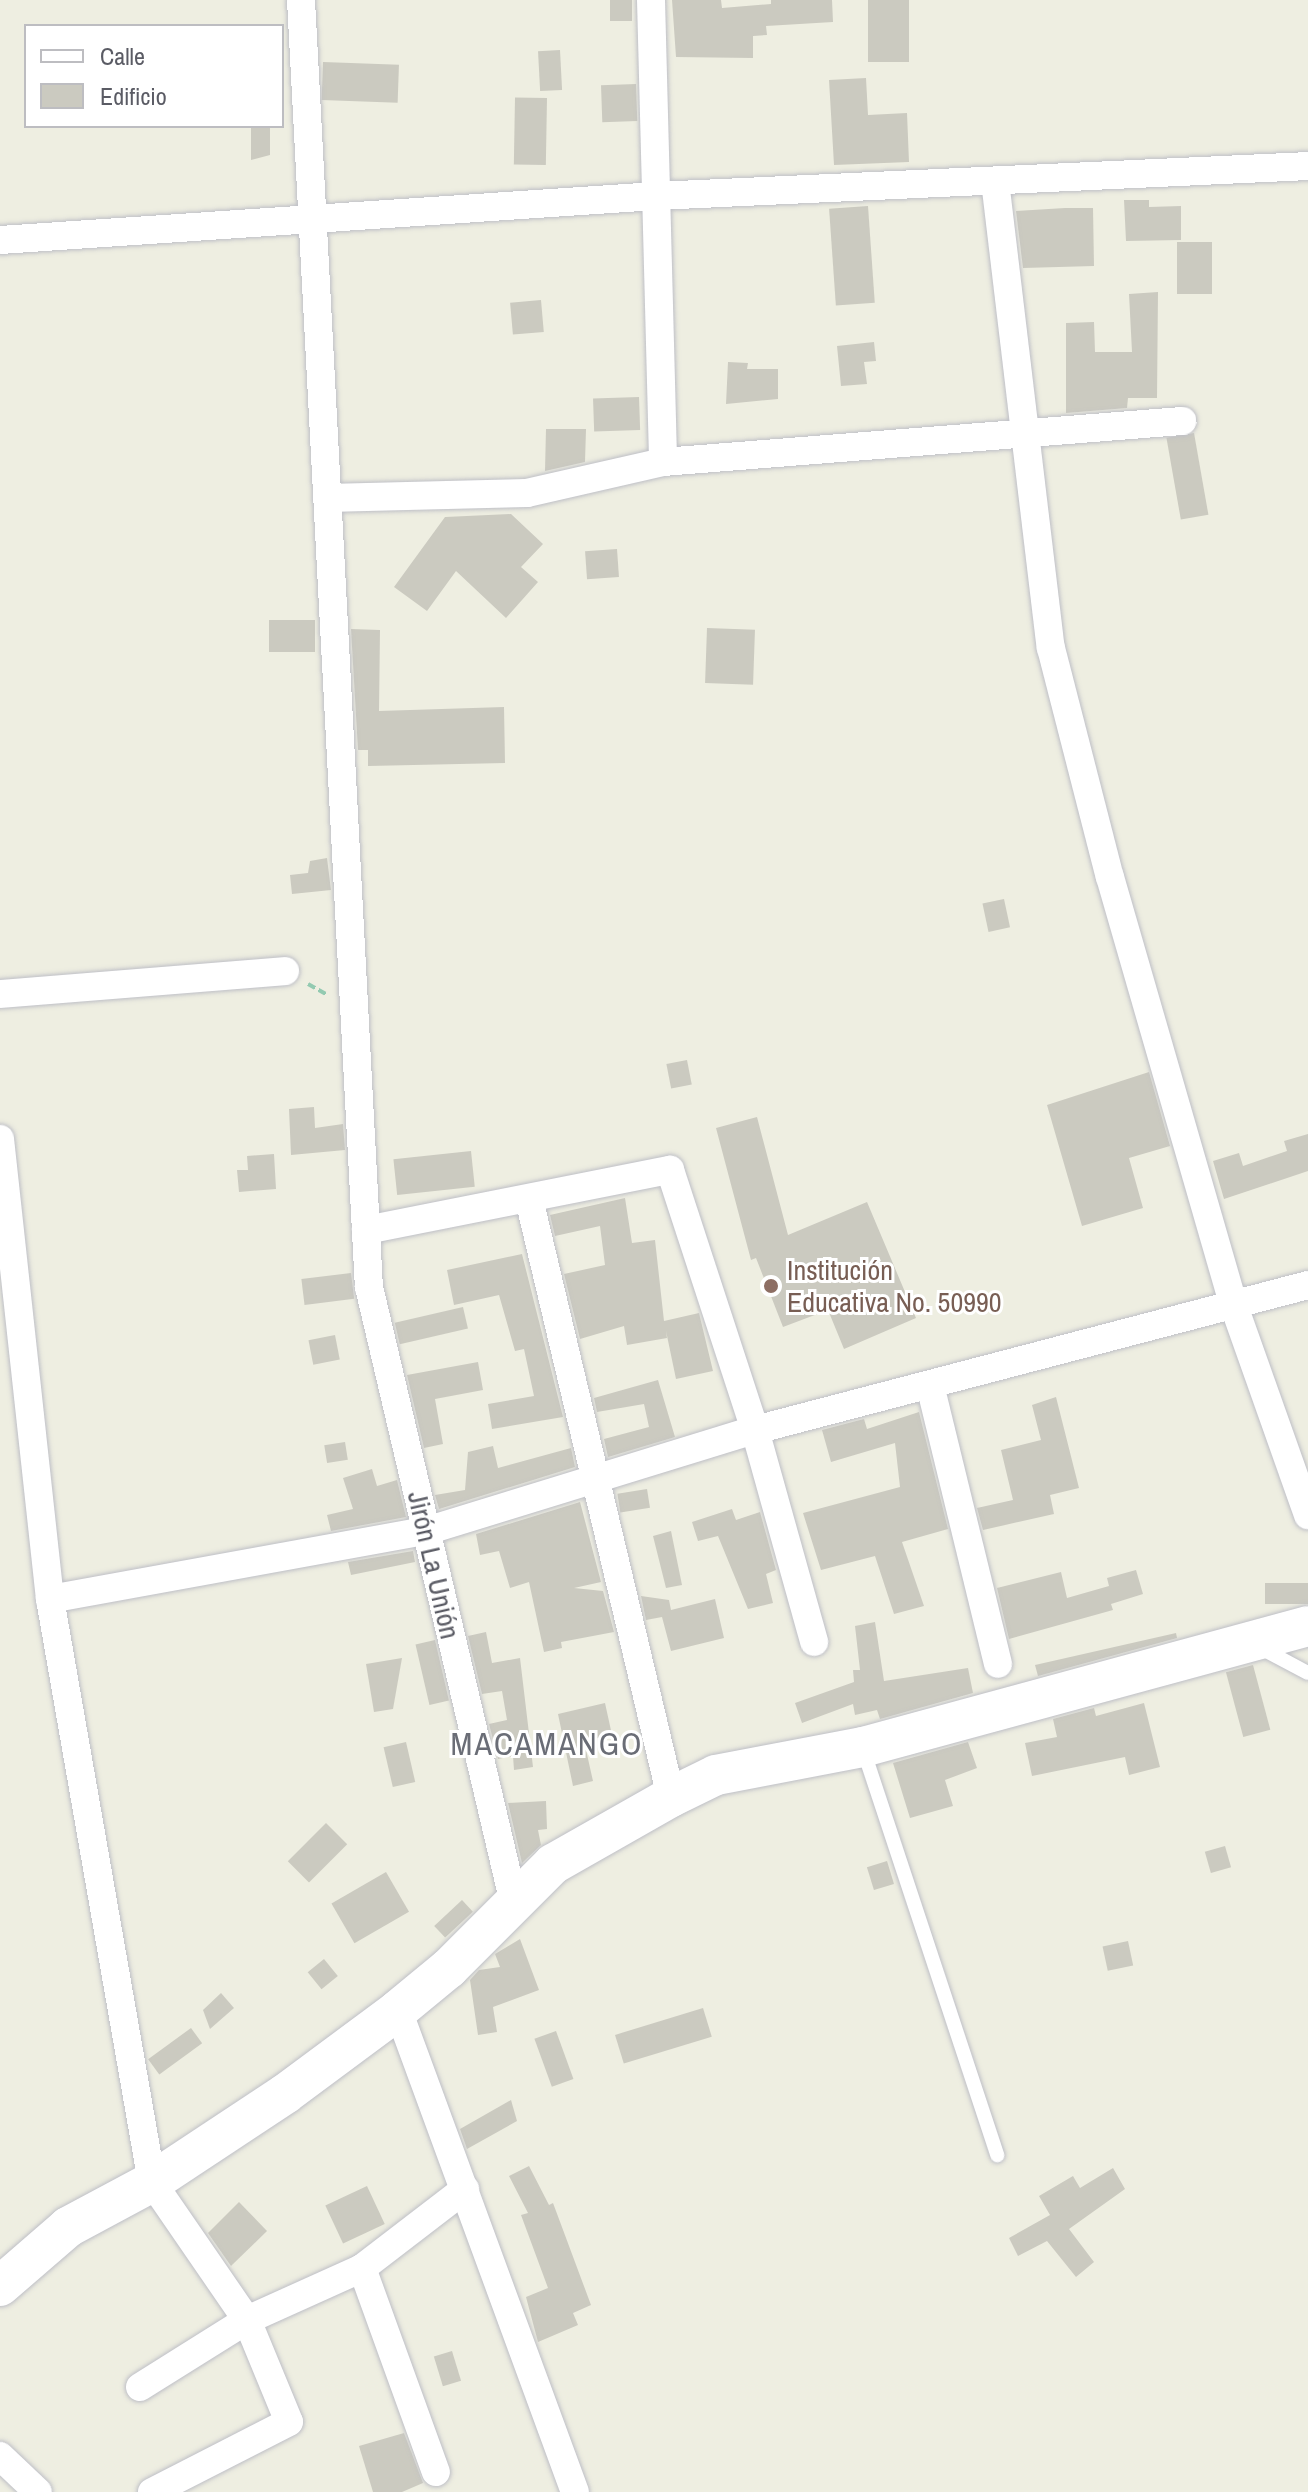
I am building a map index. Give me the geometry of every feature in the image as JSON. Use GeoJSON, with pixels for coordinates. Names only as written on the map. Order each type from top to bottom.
{"type":"FeatureCollection","features":[{"type":"Feature","properties":{"kind":"street","name":"Jirón La Unión"},"geometry":{"type":"LineString","coordinates":[[301,0],[369,1287],[513,1899]]}},
{"type":"Feature","properties":{"kind":"street"},"geometry":{"type":"LineString","coordinates":[[651,0],[663,462]]}},
{"type":"Feature","properties":{"kind":"street"},"geometry":{"type":"LineString","coordinates":[[0,240],[656,196],[1308,166]]}},
{"type":"Feature","properties":{"kind":"street"},"geometry":{"type":"LineString","coordinates":[[995,181],[1051,648],[1110,877],[1234,1306],[1308,1515]]}},
{"type":"Feature","properties":{"kind":"street"},"geometry":{"type":"LineString","coordinates":[[327,498],[527,493],[663,462],[1182,421]]}},
{"type":"Feature","properties":{"kind":"street"},"geometry":{"type":"LineString","coordinates":[[0,994],[285,971]]}},
{"type":"Feature","properties":{"kind":"street"},"geometry":{"type":"LineString","coordinates":[[0,1139],[50,1599],[152,2182],[247,2320],[289,2422],[152,2492]]}},
{"type":"Feature","properties":{"kind":"street"},"geometry":{"type":"LineString","coordinates":[[366,1230],[670,1170],[755,1430],[814,1642]]}},
{"type":"Feature","properties":{"kind":"street"},"geometry":{"type":"LineString","coordinates":[[529,1199],[671,1797]]}},
{"type":"Feature","properties":{"kind":"street"},"geometry":{"type":"LineString","coordinates":[[50,1599],[426,1531],[755,1430],[1308,1285]]}},
{"type":"Feature","properties":{"kind":"street"},"geometry":{"type":"LineString","coordinates":[[930,1385],[998,1664]]}},
{"type":"Feature","properties":{"kind":"street"},"geometry":{"type":"LineString","coordinates":[[0,2286],[68,2227],[152,2182],[285,2094],[398,2010],[449,1968],[513,1899],[553,1864],[671,1797],[716,1775],[863,1747],[1308,1626]]}},
{"type":"Feature","properties":{"kind":"street"},"geometry":{"type":"LineString","coordinates":[[398,2010],[575,2492]]}},
{"type":"Feature","properties":{"kind":"street"},"geometry":{"type":"LineString","coordinates":[[140,2387],[247,2320],[362,2268],[465,2189]]}},
{"type":"Feature","properties":{"kind":"street"},"geometry":{"type":"LineString","coordinates":[[362,2268],[436,2472]]}},
{"type":"Feature","properties":{"kind":"street"},"geometry":{"type":"LineString","coordinates":[[0,2456],[38,2492]]}},
{"type":"Feature","properties":{"kind":"lane"},"geometry":{"type":"LineString","coordinates":[[1246,1641],[1308,1673]]}},
{"type":"Feature","properties":{"kind":"lane"},"geometry":{"type":"LineString","coordinates":[[863,1747],[997,2155]]}},
{"type":"Feature","properties":{"kind":"path"},"geometry":{"type":"LineString","coordinates":[[285,971],[355,1009]]}},
{"type":"Feature","properties":{"kind":"building"},"geometry":{"type":"Polygon","coordinates":[[[610,0],[632,0],[632,21],[610,21],[610,0]]]}},
{"type":"Feature","properties":{"kind":"building"},"geometry":{"type":"Polygon","coordinates":[[[672,0],[721,0],[722,8],[771,4],[771,0],[832,0],[833,22],[766,26],[767,35],[753,36],[753,58],[676,57],[672,0]]]}},
{"type":"Feature","properties":{"kind":"building"},"geometry":{"type":"Polygon","coordinates":[[[868,0],[909,0],[909,62],[868,62],[868,0]]]}},
{"type":"Feature","properties":{"kind":"building"},"geometry":{"type":"Polygon","coordinates":[[[560,50],[562,90],[540,91],[538,51],[560,50]]]}},
{"type":"Feature","properties":{"kind":"building"},"geometry":{"type":"Polygon","coordinates":[[[323,62],[399,65],[398,103],[322,100],[323,62]]]}},
{"type":"Feature","properties":{"kind":"building"},"geometry":{"type":"Polygon","coordinates":[[[866,78],[868,115],[907,113],[909,162],[834,165],[829,80],[866,78]]]}},
{"type":"Feature","properties":{"kind":"building"},"geometry":{"type":"Polygon","coordinates":[[[636,84],[637,121],[602,122],[601,85],[636,84]]]}},
{"type":"Feature","properties":{"kind":"building"},"geometry":{"type":"Polygon","coordinates":[[[515,97],[547,98],[546,165],[514,164],[515,97]]]}},
{"type":"Feature","properties":{"kind":"building"},"geometry":{"type":"Polygon","coordinates":[[[251,128],[270,128],[270,155],[251,160],[251,128]]]}},
{"type":"Feature","properties":{"kind":"building"},"geometry":{"type":"Polygon","coordinates":[[[1124,200],[1149,200],[1149,207],[1181,206],[1181,240],[1126,241],[1124,200]]]}},
{"type":"Feature","properties":{"kind":"building"},"geometry":{"type":"Polygon","coordinates":[[[868,206],[875,303],[836,305],[829,209],[868,206]]]}},
{"type":"Feature","properties":{"kind":"building"},"geometry":{"type":"Polygon","coordinates":[[[1093,208],[1094,266],[1023,268],[1016,211],[1093,208]]]}},
{"type":"Feature","properties":{"kind":"building"},"geometry":{"type":"Polygon","coordinates":[[[1177,242],[1212,242],[1212,294],[1177,294],[1177,242]]]}},
{"type":"Feature","properties":{"kind":"building"},"geometry":{"type":"Polygon","coordinates":[[[1158,292],[1157,398],[1128,398],[1127,408],[1066,413],[1066,323],[1094,322],[1095,352],[1132,352],[1129,294],[1158,292]]]}},
{"type":"Feature","properties":{"kind":"building"},"geometry":{"type":"Polygon","coordinates":[[[541,300],[544,332],[513,335],[510,303],[541,300]]]}},
{"type":"Feature","properties":{"kind":"building"},"geometry":{"type":"Polygon","coordinates":[[[874,342],[876,361],[864,362],[867,384],[841,386],[837,346],[874,342]]]}},
{"type":"Feature","properties":{"kind":"building"},"geometry":{"type":"Polygon","coordinates":[[[728,362],[748,363],[747,369],[778,369],[778,399],[726,404],[728,362]]]}},
{"type":"Feature","properties":{"kind":"building"},"geometry":{"type":"Polygon","coordinates":[[[639,397],[640,430],[594,432],[593,399],[639,397]]]}},
{"type":"Feature","properties":{"kind":"building"},"geometry":{"type":"Polygon","coordinates":[[[546,429],[586,429],[585,462],[545,471],[546,429]]]}},
{"type":"Feature","properties":{"kind":"building"},"geometry":{"type":"Polygon","coordinates":[[[1194,433],[1208,515],[1181,520],[1166,438],[1194,433]]]}},
{"type":"Feature","properties":{"kind":"building"},"geometry":{"type":"Polygon","coordinates":[[[511,514],[543,544],[521,567],[538,582],[506,618],[456,571],[427,611],[394,587],[445,517],[511,514]]]}},
{"type":"Feature","properties":{"kind":"building"},"geometry":{"type":"Polygon","coordinates":[[[617,549],[619,577],[587,579],[585,551],[617,549]]]}},
{"type":"Feature","properties":{"kind":"building"},"geometry":{"type":"Polygon","coordinates":[[[269,620],[315,620],[315,652],[269,652],[269,620]]]}},
{"type":"Feature","properties":{"kind":"building"},"geometry":{"type":"Polygon","coordinates":[[[707,628],[755,630],[753,685],[705,683],[707,628]]]}},
{"type":"Feature","properties":{"kind":"building"},"geometry":{"type":"Polygon","coordinates":[[[351,629],[380,630],[379,711],[504,707],[505,763],[368,766],[368,750],[358,750],[351,629]]]}},
{"type":"Feature","properties":{"kind":"building"},"geometry":{"type":"Polygon","coordinates":[[[327,858],[331,890],[292,894],[290,875],[308,873],[310,861],[327,858]]]}},
{"type":"Feature","properties":{"kind":"building"},"geometry":{"type":"Polygon","coordinates":[[[1004,899],[1010,927],[989,932],[982,904],[1004,899]]]}},
{"type":"Feature","properties":{"kind":"building"},"geometry":{"type":"Polygon","coordinates":[[[687,1060],[692,1085],[671,1089],[666,1064],[687,1060]]]}},
{"type":"Feature","properties":{"kind":"building"},"geometry":{"type":"Polygon","coordinates":[[[1149,1072],[1170,1146],[1129,1158],[1143,1208],[1082,1226],[1047,1105],[1149,1072]]]}},
{"type":"Feature","properties":{"kind":"building"},"geometry":{"type":"Polygon","coordinates":[[[314,1107],[315,1128],[343,1124],[345,1150],[291,1155],[289,1109],[314,1107]]]}},
{"type":"Feature","properties":{"kind":"building"},"geometry":{"type":"Polygon","coordinates":[[[757,1117],[788,1235],[867,1202],[916,1318],[844,1349],[828,1310],[783,1327],[756,1258],[751,1260],[716,1128],[757,1117]]]}},
{"type":"Feature","properties":{"kind":"building"},"geometry":{"type":"Polygon","coordinates":[[[1308,1134],[1308,1171],[1224,1199],[1213,1161],[1239,1153],[1243,1166],[1287,1151],[1284,1141],[1308,1134]]]}},
{"type":"Feature","properties":{"kind":"building"},"geometry":{"type":"Polygon","coordinates":[[[471,1151],[475,1187],[397,1195],[393,1159],[471,1151]]]}},
{"type":"Feature","properties":{"kind":"building"},"geometry":{"type":"Polygon","coordinates":[[[274,1154],[276,1189],[239,1192],[237,1170],[248,1170],[247,1156],[274,1154]]]}},
{"type":"Feature","properties":{"kind":"building"},"geometry":{"type":"Polygon","coordinates":[[[625,1198],[632,1243],[655,1240],[664,1321],[699,1313],[713,1371],[676,1379],[666,1331],[667,1338],[627,1345],[624,1326],[580,1339],[564,1274],[605,1265],[600,1226],[555,1236],[550,1215],[625,1198]]]}},
{"type":"Feature","properties":{"kind":"building"},"geometry":{"type":"Polygon","coordinates":[[[522,1254],[563,1417],[492,1429],[488,1404],[534,1396],[524,1349],[515,1351],[499,1295],[454,1305],[447,1270],[522,1254]]]}},
{"type":"Feature","properties":{"kind":"building"},"geometry":{"type":"Polygon","coordinates":[[[351,1273],[354,1299],[305,1305],[301,1279],[351,1273]]]}},
{"type":"Feature","properties":{"kind":"building"},"geometry":{"type":"Polygon","coordinates":[[[463,1307],[468,1328],[400,1344],[395,1323],[463,1307]]]}},
{"type":"Feature","properties":{"kind":"building"},"geometry":{"type":"Polygon","coordinates":[[[335,1335],[340,1360],[313,1365],[308,1340],[335,1335]]]}},
{"type":"Feature","properties":{"kind":"building"},"geometry":{"type":"Polygon","coordinates":[[[478,1362],[483,1390],[435,1399],[443,1444],[424,1448],[407,1375],[478,1362]]]}},
{"type":"Feature","properties":{"kind":"building"},"geometry":{"type":"Polygon","coordinates":[[[658,1380],[675,1437],[608,1457],[604,1439],[649,1427],[644,1404],[597,1412],[594,1398],[658,1380]]]}},
{"type":"Feature","properties":{"kind":"building"},"geometry":{"type":"Polygon","coordinates":[[[1056,1397],[1079,1488],[1050,1495],[1054,1514],[983,1530],[977,1508],[1013,1500],[1001,1450],[1041,1440],[1032,1405],[1056,1397]]]}},
{"type":"Feature","properties":{"kind":"building"},"geometry":{"type":"Polygon","coordinates":[[[919,1412],[948,1529],[902,1542],[924,1606],[894,1614],[875,1556],[821,1570],[803,1513],[900,1487],[895,1443],[831,1462],[822,1430],[864,1419],[867,1429],[919,1412]]]}},
{"type":"Feature","properties":{"kind":"building"},"geometry":{"type":"Polygon","coordinates":[[[345,1442],[348,1460],[327,1463],[324,1445],[345,1442]]]}},
{"type":"Feature","properties":{"kind":"building"},"geometry":{"type":"Polygon","coordinates":[[[493,1446],[498,1468],[571,1448],[575,1467],[439,1509],[435,1495],[465,1490],[468,1452],[493,1446]]]}},
{"type":"Feature","properties":{"kind":"building"},"geometry":{"type":"Polygon","coordinates":[[[372,1469],[377,1486],[397,1480],[406,1517],[331,1531],[327,1515],[353,1509],[343,1478],[372,1469]]]}},
{"type":"Feature","properties":{"kind":"building"},"geometry":{"type":"Polygon","coordinates":[[[647,1489],[650,1508],[620,1512],[617,1494],[647,1489]]]}},
{"type":"Feature","properties":{"kind":"building"},"geometry":{"type":"Polygon","coordinates":[[[580,1502],[601,1582],[574,1588],[603,1591],[614,1632],[561,1642],[562,1648],[544,1652],[529,1582],[510,1588],[499,1551],[480,1555],[476,1534],[580,1502]]]}},
{"type":"Feature","properties":{"kind":"building"},"geometry":{"type":"Polygon","coordinates":[[[732,1509],[736,1520],[760,1512],[776,1570],[766,1574],[773,1603],[748,1609],[718,1536],[698,1541],[692,1522],[732,1509]]]}},
{"type":"Feature","properties":{"kind":"building"},"geometry":{"type":"Polygon","coordinates":[[[671,1531],[682,1585],[666,1588],[653,1536],[671,1531]]]}},
{"type":"Feature","properties":{"kind":"building"},"geometry":{"type":"Polygon","coordinates":[[[413,1551],[415,1562],[351,1575],[348,1562],[413,1551]]]}},
{"type":"Feature","properties":{"kind":"building"},"geometry":{"type":"Polygon","coordinates":[[[1136,1570],[1143,1594],[1111,1604],[1113,1610],[1009,1639],[997,1588],[1061,1572],[1067,1598],[1109,1586],[1107,1578],[1136,1570]]]}},
{"type":"Feature","properties":{"kind":"building"},"geometry":{"type":"Polygon","coordinates":[[[1265,1583],[1308,1583],[1308,1604],[1265,1604],[1265,1583]]]}},
{"type":"Feature","properties":{"kind":"building"},"geometry":{"type":"Polygon","coordinates":[[[641,1596],[669,1600],[671,1610],[715,1599],[724,1638],[671,1651],[662,1617],[646,1620],[641,1596]]]}},
{"type":"Feature","properties":{"kind":"building"},"geometry":{"type":"Polygon","coordinates":[[[875,1622],[884,1681],[968,1668],[973,1693],[880,1719],[877,1710],[855,1715],[853,1704],[802,1723],[795,1703],[854,1682],[853,1670],[860,1670],[855,1626],[875,1622]]]}},
{"type":"Feature","properties":{"kind":"building"},"geometry":{"type":"Polygon","coordinates":[[[486,1632],[492,1663],[520,1658],[533,1767],[514,1770],[513,1756],[498,1759],[489,1724],[507,1720],[502,1691],[482,1694],[468,1636],[486,1632]]]}},
{"type":"Feature","properties":{"kind":"building"},"geometry":{"type":"Polygon","coordinates":[[[1176,1633],[1177,1638],[1038,1676],[1035,1665],[1176,1633]]]}},
{"type":"Feature","properties":{"kind":"building"},"geometry":{"type":"Polygon","coordinates":[[[435,1640],[449,1700],[429,1705],[416,1644],[435,1640]]]}},
{"type":"Feature","properties":{"kind":"building"},"geometry":{"type":"Polygon","coordinates":[[[402,1658],[393,1709],[374,1712],[366,1664],[402,1658]]]}},
{"type":"Feature","properties":{"kind":"building"},"geometry":{"type":"Polygon","coordinates":[[[1253,1665],[1270,1730],[1243,1737],[1226,1672],[1253,1665]]]}},
{"type":"Feature","properties":{"kind":"building"},"geometry":{"type":"Polygon","coordinates":[[[605,1703],[612,1735],[584,1741],[593,1781],[573,1786],[558,1714],[605,1703]]]}},
{"type":"Feature","properties":{"kind":"building"},"geometry":{"type":"Polygon","coordinates":[[[1144,1703],[1160,1767],[1129,1775],[1125,1757],[1032,1776],[1025,1743],[1057,1737],[1053,1719],[1094,1708],[1096,1716],[1144,1703]]]}},
{"type":"Feature","properties":{"kind":"building"},"geometry":{"type":"Polygon","coordinates":[[[406,1742],[415,1782],[393,1787],[384,1747],[406,1742]]]}},
{"type":"Feature","properties":{"kind":"building"},"geometry":{"type":"Polygon","coordinates":[[[968,1742],[977,1768],[945,1780],[953,1806],[910,1818],[893,1763],[968,1742]]]}},
{"type":"Feature","properties":{"kind":"building"},"geometry":{"type":"Polygon","coordinates":[[[546,1801],[547,1829],[538,1830],[541,1845],[522,1863],[508,1803],[546,1801]]]}},
{"type":"Feature","properties":{"kind":"building"},"geometry":{"type":"Polygon","coordinates":[[[326,1823],[347,1844],[309,1882],[288,1861],[326,1823]]]}},
{"type":"Feature","properties":{"kind":"building"},"geometry":{"type":"Polygon","coordinates":[[[1225,1846],[1231,1867],[1211,1873],[1205,1852],[1225,1846]]]}},
{"type":"Feature","properties":{"kind":"building"},"geometry":{"type":"Polygon","coordinates":[[[887,1861],[894,1884],[874,1890],[867,1867],[887,1861]]]}},
{"type":"Feature","properties":{"kind":"building"},"geometry":{"type":"Polygon","coordinates":[[[386,1872],[409,1912],[354,1943],[331,1904],[386,1872]]]}},
{"type":"Feature","properties":{"kind":"building"},"geometry":{"type":"Polygon","coordinates":[[[462,1900],[473,1912],[445,1938],[434,1926],[462,1900]]]}},
{"type":"Feature","properties":{"kind":"building"},"geometry":{"type":"Polygon","coordinates":[[[520,1939],[539,1990],[493,2007],[497,2032],[478,2035],[470,1980],[479,1970],[500,1967],[495,1954],[520,1939]]]}},
{"type":"Feature","properties":{"kind":"building"},"geometry":{"type":"Polygon","coordinates":[[[1128,1941],[1133,1965],[1108,1971],[1103,1946],[1128,1941]]]}},
{"type":"Feature","properties":{"kind":"building"},"geometry":{"type":"Polygon","coordinates":[[[324,1959],[338,1976],[322,1989],[308,1972],[324,1959]]]}},
{"type":"Feature","properties":{"kind":"building"},"geometry":{"type":"Polygon","coordinates":[[[221,1993],[234,2008],[210,2029],[203,2010],[221,1993]]]}},
{"type":"Feature","properties":{"kind":"building"},"geometry":{"type":"Polygon","coordinates":[[[703,2008],[712,2037],[624,2064],[615,2035],[703,2008]]]}},
{"type":"Feature","properties":{"kind":"building"},"geometry":{"type":"Polygon","coordinates":[[[191,2028],[202,2043],[159,2075],[148,2059],[191,2028]]]}},
{"type":"Feature","properties":{"kind":"building"},"geometry":{"type":"Polygon","coordinates":[[[556,2031],[573,2079],[552,2087],[534,2039],[556,2031]]]}},
{"type":"Feature","properties":{"kind":"building"},"geometry":{"type":"Polygon","coordinates":[[[511,2100],[517,2121],[467,2149],[460,2129],[511,2100]]]}},
{"type":"Feature","properties":{"kind":"building"},"geometry":{"type":"Polygon","coordinates":[[[529,2166],[549,2205],[553,2203],[591,2305],[573,2313],[578,2325],[538,2342],[526,2297],[548,2288],[521,2215],[528,2213],[509,2176],[529,2166]]]}},
{"type":"Feature","properties":{"kind":"building"},"geometry":{"type":"Polygon","coordinates":[[[1113,2168],[1125,2189],[1069,2229],[1094,2262],[1076,2277],[1047,2241],[1018,2256],[1009,2238],[1050,2215],[1039,2196],[1073,2176],[1080,2188],[1113,2168]]]}},
{"type":"Feature","properties":{"kind":"building"},"geometry":{"type":"Polygon","coordinates":[[[367,2186],[385,2224],[343,2244],[325,2205],[367,2186]]]}},
{"type":"Feature","properties":{"kind":"building"},"geometry":{"type":"Polygon","coordinates":[[[239,2202],[267,2231],[231,2266],[208,2233],[239,2202]]]}},
{"type":"Feature","properties":{"kind":"building"},"geometry":{"type":"Polygon","coordinates":[[[452,2351],[461,2381],[443,2386],[434,2357],[452,2351]]]}},
{"type":"Feature","properties":{"kind":"building"},"geometry":{"type":"Polygon","coordinates":[[[404,2433],[423,2483],[402,2492],[373,2492],[359,2446],[404,2433]]]}},
{"type":"Feature","properties":{"kind":"place","name":"Institución Educativa No. 50990"},"geometry":{"type":"Point","coordinates":[771,1286]}},
{"type":"Feature","properties":{"kind":"district","name":"MACAMANGO"},"geometry":{"type":"Point","coordinates":[547,1744]}}]}
